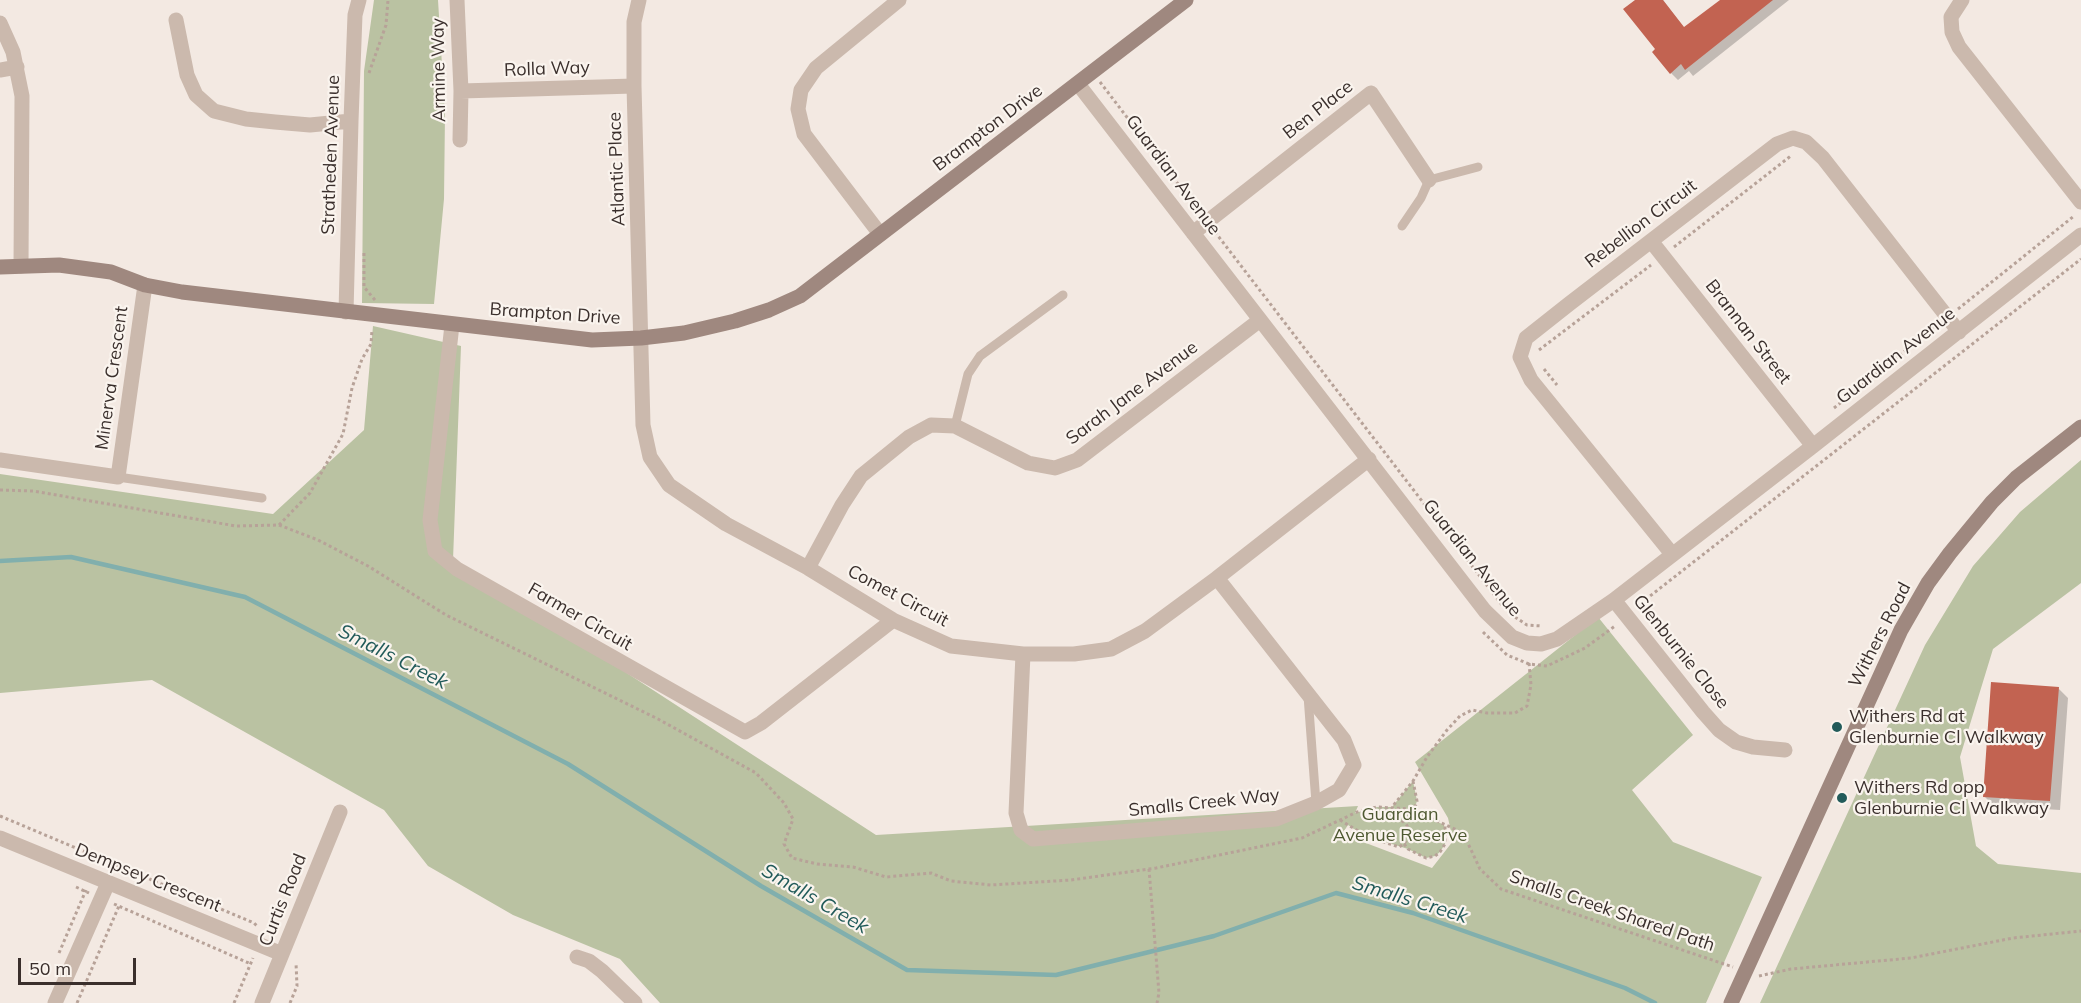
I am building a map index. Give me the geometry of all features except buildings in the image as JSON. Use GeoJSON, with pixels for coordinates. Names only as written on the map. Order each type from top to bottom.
{"type":"FeatureCollection","features":[{"type":"Feature","properties":{"kind":"street","name":"Stratheden Avenue"},"geometry":{"type":"LineString","coordinates":[[346,312],[355,15],[359,0]]}},
{"type":"Feature","properties":{"kind":"street","name":"Armine Way"},"geometry":{"type":"LineString","coordinates":[[457,0],[461,91],[460,140]]}},
{"type":"Feature","properties":{"kind":"street","name":"Atlantic Place"},"geometry":{"type":"LineString","coordinates":[[639,0],[634,22],[634,86],[641,338]]}},
{"type":"Feature","properties":{"kind":"street"},"geometry":{"type":"LineString","coordinates":[[880,234],[804,134],[798,109],[801,90],[816,68],[899,0]]}},
{"type":"Feature","properties":{"kind":"street","name":"Brampton Drive"},"geometry":{"type":"LineString","coordinates":[[0,267],[59,265],[111,272],[144,285],[182,292],[592,340],[684,333],[735,321],[769,310],[800,296],[1186,0]]}},
{"type":"Feature","properties":{"kind":"street"},"geometry":{"type":"LineString","coordinates":[[1962,0],[1950,17],[1952,32],[1959,47],[2081,202]]}},
{"type":"Feature","properties":{"kind":"street"},"geometry":{"type":"LineString","coordinates":[[176,20],[187,75],[196,95],[213,111],[246,119],[287,123],[351,121]]}},
{"type":"Feature","properties":{"kind":"street"},"geometry":{"type":"LineString","coordinates":[[0,23],[13,52],[22,96],[21,266]]}},
{"type":"Feature","properties":{"kind":"street"},"geometry":{"type":"LineString","coordinates":[[0,70],[17,67]]}},
{"type":"Feature","properties":{"kind":"street","name":"Guardian Avenue"},"geometry":{"type":"LineString","coordinates":[[1078,84],[1485,611],[1512,637],[1527,643],[1541,644],[1557,639],[1614,600],[1813,447],[2081,235]]}},
{"type":"Feature","properties":{"kind":"street","name":"Rolla Way"},"geometry":{"type":"LineString","coordinates":[[461,91],[634,86]]}},
{"type":"Feature","properties":{"kind":"street","name":"Ben Place"},"geometry":{"type":"LineString","coordinates":[[1193,233],[1371,93],[1429,180]]}},
{"type":"Feature","properties":{"kind":"street","name":"Rebellion Circuit"},"geometry":{"type":"LineString","coordinates":[[1672,554],[1531,380],[1520,357],[1526,338],[1651,241],[1777,144],[1793,138],[1806,142],[1822,158],[1959,332]]}},
{"type":"Feature","properties":{"kind":"street","name":"Brannan Street"},"geometry":{"type":"LineString","coordinates":[[1651,241],[1657,260],[1813,447]]}},
{"type":"Feature","properties":{"kind":"street","name":"Minerva Crescent"},"geometry":{"type":"LineString","coordinates":[[0,460],[118,477],[144,285]]}},
{"type":"Feature","properties":{"kind":"street","name":"Sarah Jane Avenue"},"geometry":{"type":"LineString","coordinates":[[955,426],[1028,463],[1054,468],[1077,460],[1260,320]]}},
{"type":"Feature","properties":{"kind":"street","name":"Farmer Circuit"},"geometry":{"type":"LineString","coordinates":[[452,325],[430,520],[435,551],[457,569],[745,732],[762,723],[893,620]]}},
{"type":"Feature","properties":{"kind":"street","name":"Comet Circuit"},"geometry":{"type":"LineString","coordinates":[[641,338],[643,425],[650,457],[669,485],[726,524],[808,567],[893,620],[951,646],[1023,654],[1074,654],[1111,649],[1145,631],[1217,578],[1369,459]]}},
{"type":"Feature","properties":{"kind":"street"},"geometry":{"type":"LineString","coordinates":[[808,567],[842,505],[861,476],[893,449],[924,429],[932,425],[955,426]]}},
{"type":"Feature","properties":{"kind":"street","name":"Withers Road"},"geometry":{"type":"LineString","coordinates":[[1731,1003],[1901,630],[1928,584],[1992,502],[2016,478],[2081,427]]}},
{"type":"Feature","properties":{"kind":"street","name":"Smalls Creek Way"},"geometry":{"type":"LineString","coordinates":[[1023,654],[1016,813],[1021,830],[1033,839],[1276,819],[1316,803],[1339,790],[1354,765],[1344,740],[1217,578]]}},
{"type":"Feature","properties":{"kind":"street","name":"Glenburnie Close"},"geometry":{"type":"LineString","coordinates":[[1614,600],[1719,729],[1736,742],[1753,747],[1785,750]]}},
{"type":"Feature","properties":{"kind":"street","name":"Curtis Road"},"geometry":{"type":"LineString","coordinates":[[262,1003],[340,812]]}},
{"type":"Feature","properties":{"kind":"street","name":"Dempsey Crescent"},"geometry":{"type":"LineString","coordinates":[[0,838],[282,954]]}},
{"type":"Feature","properties":{"kind":"street"},"geometry":{"type":"LineString","coordinates":[[55,1003],[108,883]]}},
{"type":"Feature","properties":{"kind":"street"},"geometry":{"type":"LineString","coordinates":[[577,957],[596,966],[635,1003]]}},
{"type":"Feature","properties":{"kind":"lane"},"geometry":{"type":"LineString","coordinates":[[1402,226],[1421,198],[1429,180],[1478,167]]}},
{"type":"Feature","properties":{"kind":"lane"},"geometry":{"type":"LineString","coordinates":[[955,426],[968,374],[980,356],[1063,295]]}},
{"type":"Feature","properties":{"kind":"lane","name":"Minerva Crescent"},"geometry":{"type":"LineString","coordinates":[[118,477],[262,498]]}},
{"type":"Feature","properties":{"kind":"lane"},"geometry":{"type":"LineString","coordinates":[[1308,694],[1316,803]]}},
{"type":"Feature","properties":{"kind":"path"},"geometry":{"type":"LineString","coordinates":[[1533,355],[1793,154],[1801,155]]}},
{"type":"Feature","properties":{"kind":"path"},"geometry":{"type":"LineString","coordinates":[[1657,260],[1658,272]]}},
{"type":"Feature","properties":{"kind":"path"},"geometry":{"type":"LineString","coordinates":[[1482,631],[1508,656],[1529,664],[1547,666],[1584,648],[1610,630],[2081,260]]}},
{"type":"Feature","properties":{"kind":"path"},"geometry":{"type":"LineString","coordinates":[[1935,328],[1957,356]]}},
{"type":"Feature","properties":{"kind":"path"},"geometry":{"type":"LineString","coordinates":[[1541,365],[1562,392]]}},
{"type":"Feature","properties":{"kind":"path"},"geometry":{"type":"LineString","coordinates":[[1340,820],[1368,837],[1399,847],[1404,844],[1409,836],[1409,829],[1392,813],[1392,807],[1413,781],[1447,730],[1460,716],[1472,710],[1487,713],[1515,713],[1527,706],[1531,685],[1527,643]]}},
{"type":"Feature","properties":{"kind":"path","name":"Smalls Creek Shared Path"},"geometry":{"type":"LineString","coordinates":[[1413,781],[1417,801],[1413,810],[1465,837],[1480,869],[1501,889],[1729,966]]}},
{"type":"Feature","properties":{"kind":"path"},"geometry":{"type":"LineString","coordinates":[[1404,844],[1408,849],[1426,858],[1435,856],[1445,844],[1445,825]]}},
{"type":"Feature","properties":{"kind":"path"},"geometry":{"type":"LineString","coordinates":[[55,962],[99,858]]}},
{"type":"Feature","properties":{"kind":"path"},"geometry":{"type":"LineString","coordinates":[[1149,869],[1159,993],[1157,1003]]}},
{"type":"Feature","properties":{"kind":"path"},"geometry":{"type":"LineString","coordinates":[[74,887],[250,964]]}},
{"type":"Feature","properties":{"kind":"path"},"geometry":{"type":"LineString","coordinates":[[77,1003],[119,906]]}},
{"type":"Feature","properties":{"kind":"path"},"geometry":{"type":"LineString","coordinates":[[1759,976],[1791,969],[1911,958],[2013,938],[2081,931]]}},
{"type":"Feature","properties":{"kind":"green space"},"geometry":{"type":"Polygon","coordinates":[[[374,0],[438,0],[445,114],[444,199],[434,304],[362,303],[364,71],[374,0]]]}},
{"type":"Feature","properties":{"kind":"green space","name":"Guardian Avenue Reserve"},"geometry":{"type":"Polygon","coordinates":[[[373,326],[461,346],[453,560],[876,835],[1358,806],[1355,813],[1377,807],[1392,807],[1413,781],[1417,801],[1414,810],[1444,825],[1445,844],[1435,856],[1426,858],[1408,849],[1363,835],[1348,825],[1342,834],[1432,868],[1453,841],[1448,818],[1415,762],[1598,617],[1693,735],[1632,790],[1673,842],[1762,877],[1706,1003],[660,1003],[620,959],[513,915],[428,866],[384,810],[152,680],[0,693],[0,474],[273,514],[364,430],[373,326]]]}},
{"type":"Feature","properties":{"kind":"green space"},"geometry":{"type":"Polygon","coordinates":[[[2081,460],[2081,583],[1993,649],[1960,757],[1976,846],[1998,864],[2081,873],[2081,1003],[1760,1003],[1925,645],[1973,566],[2020,512],[2081,460]]]}},
{"type":"Feature","properties":{"kind":"waterway","name":"Smalls Creek"},"geometry":{"type":"LineString","coordinates":[[0,561],[71,557],[245,597],[568,764],[761,886],[907,970],[1056,975],[1214,936],[1336,893],[1413,913],[1625,988],[1655,1003]]}},
{"type":"Feature","properties":{"kind":"place","name":"Withers Rd at Glenburnie Cl Walkway"},"geometry":{"type":"Point","coordinates":[1837,727]}},
{"type":"Feature","properties":{"kind":"place","name":"Withers Rd opp Glenburnie Cl Walkway"},"geometry":{"type":"Point","coordinates":[1842,798]}}]}
